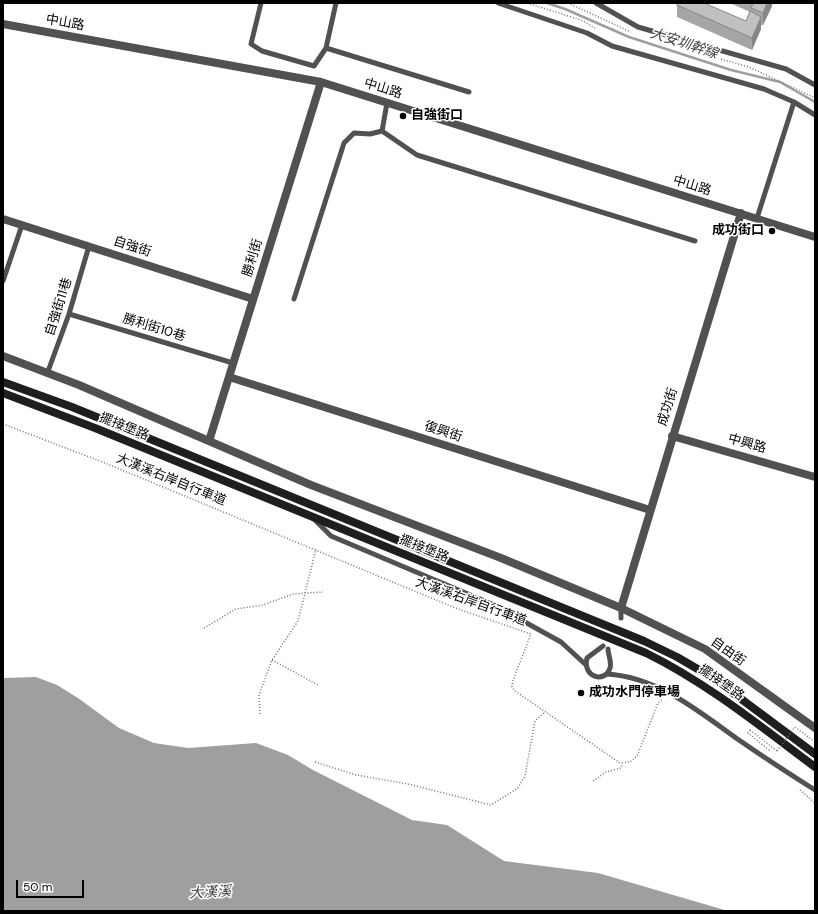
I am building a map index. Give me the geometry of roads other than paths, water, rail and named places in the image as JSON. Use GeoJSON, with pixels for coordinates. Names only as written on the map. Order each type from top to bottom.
{"type":"FeatureCollection","features":[{"type":"Feature","properties":{"kind":"street","name":"中山路"},"geometry":{"type":"LineString","coordinates":[[3,24],[321,82],[815,237]]}},
{"type":"Feature","properties":{"kind":"street","name":"勝利街"},"geometry":{"type":"LineString","coordinates":[[210,441],[321,82]]}},
{"type":"Feature","properties":{"kind":"street","name":"成功街"},"geometry":{"type":"LineString","coordinates":[[620,608],[741,213]]}},
{"type":"Feature","properties":{"kind":"street","name":"自強街"},"geometry":{"type":"LineString","coordinates":[[3,219],[253,299]]}},
{"type":"Feature","properties":{"kind":"street","name":"自由街"},"geometry":{"type":"LineString","coordinates":[[3,356],[80,386],[311,485],[501,558],[620,608],[705,649],[815,728]]}},
{"type":"Feature","properties":{"kind":"street","name":"復興街"},"geometry":{"type":"LineString","coordinates":[[229,377],[650,510]]}},
{"type":"Feature","properties":{"kind":"street","name":"擺接堡路"},"geometry":{"type":"LineString","coordinates":[[3,382],[72,407],[644,641],[677,656],[713,678],[815,754]]}},
{"type":"Feature","properties":{"kind":"street","name":"擺接堡路"},"geometry":{"type":"LineString","coordinates":[[3,393],[95,428],[652,656],[677,668],[717,694],[815,768]]}},
{"type":"Feature","properties":{"kind":"street","name":"中興路"},"geometry":{"type":"LineString","coordinates":[[672,436],[815,477]]}},
{"type":"Feature","properties":{"kind":"lane"},"geometry":{"type":"LineString","coordinates":[[261,3],[251,44],[262,51],[314,66],[326,48],[336,3]]}},
{"type":"Feature","properties":{"kind":"lane"},"geometry":{"type":"LineString","coordinates":[[498,3],[587,33],[612,46],[764,89],[794,102],[815,115]]}},
{"type":"Feature","properties":{"kind":"lane"},"geometry":{"type":"LineString","coordinates":[[596,3],[638,27],[786,69],[815,84]]}},
{"type":"Feature","properties":{"kind":"lane"},"geometry":{"type":"LineString","coordinates":[[326,48],[469,92]]}},
{"type":"Feature","properties":{"kind":"lane"},"geometry":{"type":"LineString","coordinates":[[756,218],[794,102]]}},
{"type":"Feature","properties":{"kind":"lane"},"geometry":{"type":"LineString","coordinates":[[382,131],[387,103]]}},
{"type":"Feature","properties":{"kind":"lane"},"geometry":{"type":"LineString","coordinates":[[294,299],[344,143],[354,133],[370,134],[382,131],[417,155],[695,241]]}},
{"type":"Feature","properties":{"kind":"lane"},"geometry":{"type":"LineString","coordinates":[[3,281],[22,225]]}},
{"type":"Feature","properties":{"kind":"lane","name":"自強街11巷"},"geometry":{"type":"LineString","coordinates":[[47,374],[69,314],[89,246]]}},
{"type":"Feature","properties":{"kind":"lane","name":"勝利街10巷"},"geometry":{"type":"LineString","coordinates":[[69,314],[233,363]]}},
{"type":"Feature","properties":{"kind":"lane"},"geometry":{"type":"LineString","coordinates":[[312,516],[331,536],[494,605],[561,642],[585,664],[588,671],[593,676],[600,677],[607,674],[641,679],[659,687],[815,790]]}},
{"type":"Feature","properties":{"kind":"lane","name":"成功街"},"geometry":{"type":"LineString","coordinates":[[619,618],[620,608]]}},
{"type":"Feature","properties":{"kind":"lane"},"geometry":{"type":"LineString","coordinates":[[585,664],[591,653],[605,648],[611,662],[607,674]]}},
{"type":"Feature","properties":{"kind":"water","name":"大漢溪"},"geometry":{"type":"Polygon","coordinates":[[[36,677],[57,685],[78,698],[119,728],[154,743],[188,748],[256,743],[288,755],[313,770],[412,820],[447,825],[504,861],[598,873],[728,911],[3,911],[3,678],[36,677]]]}},
{"type":"Feature","properties":{"kind":"waterway","name":"大安圳幹線"},"geometry":{"type":"LineString","coordinates":[[547,3],[565,9],[629,37],[731,70],[780,82],[815,102]]}},
{"type":"Feature","properties":{"kind":"place","name":"自強街口"},"geometry":{"type":"Point","coordinates":[403,116]}},
{"type":"Feature","properties":{"kind":"place","name":"成功街口"},"geometry":{"type":"Point","coordinates":[772,231]}},
{"type":"Feature","properties":{"kind":"place","name":"成功水門停車場"},"geometry":{"type":"Point","coordinates":[581,693]}}]}
